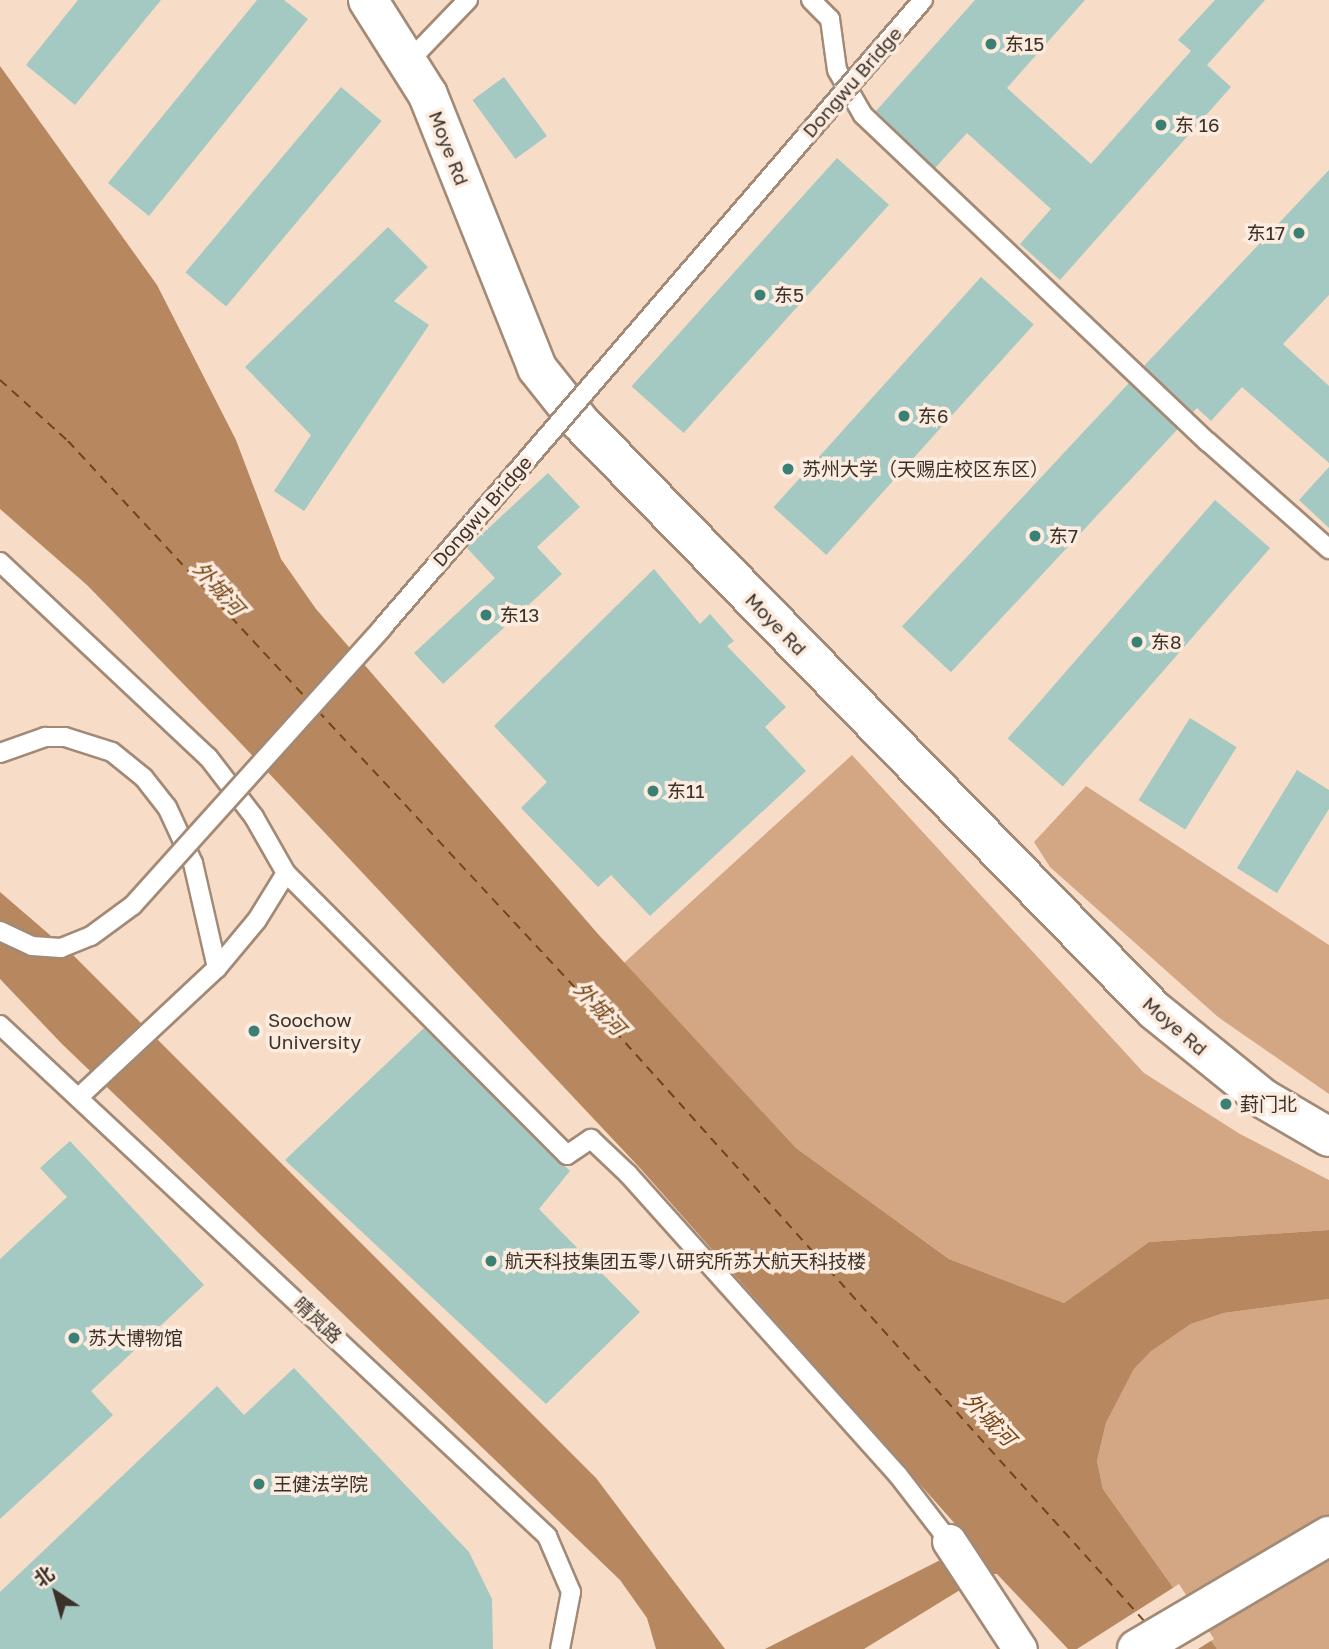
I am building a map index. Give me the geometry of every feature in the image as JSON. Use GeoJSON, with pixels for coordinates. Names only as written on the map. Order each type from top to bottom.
{"type":"FeatureCollection","features":[{"type":"Feature","properties":{"kind":"main road","name":"Moye Rd"},"geometry":{"type":"LineString","coordinates":[[368,0],[409,61],[438,119],[520,332],[537,368],[580,422],[1125,982],[1232,1074],[1329,1137]]}},
{"type":"Feature","properties":{"kind":"main road"},"geometry":{"type":"LineString","coordinates":[[1137,1649],[1329,1536]]}},
{"type":"Feature","properties":{"kind":"street"},"geometry":{"type":"LineString","coordinates":[[950,1541],[982,1585],[1020,1649]]}},
{"type":"Feature","properties":{"kind":"lane"},"geometry":{"type":"LineString","coordinates":[[409,61],[468,0]]}},
{"type":"Feature","properties":{"kind":"lane"},"geometry":{"type":"LineString","coordinates":[[811,0],[830,19],[837,70],[863,115],[1208,442],[1329,549]]}},
{"type":"Feature","properties":{"kind":"lane","name":"Dongwu Bridge"},"geometry":{"type":"LineString","coordinates":[[0,931],[32,946],[61,948],[91,936],[133,905],[373,638],[923,0]]}},
{"type":"Feature","properties":{"kind":"lane"},"geometry":{"type":"LineString","coordinates":[[0,562],[208,757],[254,817],[286,873],[567,1155],[592,1139],[628,1174],[898,1475],[950,1541]]}},
{"type":"Feature","properties":{"kind":"lane"},"geometry":{"type":"LineString","coordinates":[[0,752],[45,737],[90,742],[112,752],[144,778],[172,817],[193,863],[217,968]]}},
{"type":"Feature","properties":{"kind":"lane"},"geometry":{"type":"LineString","coordinates":[[79,1097],[217,968],[257,920],[286,873]]}},
{"type":"Feature","properties":{"kind":"lane","name":"晴岚路"},"geometry":{"type":"LineString","coordinates":[[0,1025],[547,1536],[571,1592],[560,1649]]}},
{"type":"Feature","properties":{"kind":"shaded area"},"geometry":{"type":"Polygon","coordinates":[[[852,755],[1144,1073],[1240,1134],[1329,1180],[1329,1230],[1149,1242],[1064,1303],[949,1259],[796,1148],[624,963],[852,755]]]}},
{"type":"Feature","properties":{"kind":"shaded area"},"geometry":{"type":"Polygon","coordinates":[[[1086,786],[1329,945],[1329,1094],[1218,1017],[1050,867],[1034,842],[1086,786]]]}},
{"type":"Feature","properties":{"kind":"shaded area"},"geometry":{"type":"Polygon","coordinates":[[[1329,1299],[1329,1649],[1217,1649],[1103,1489],[1097,1461],[1106,1423],[1134,1369],[1150,1351],[1191,1324],[1224,1313],[1329,1299]]]}},
{"type":"Feature","properties":{"kind":"water","name":"外城河"},"geometry":{"type":"Polygon","coordinates":[[[0,66],[157,285],[236,440],[281,559],[316,609],[598,934],[796,1148],[949,1259],[1064,1303],[1149,1242],[1329,1230],[1329,1299],[1224,1313],[1191,1324],[1151,1351],[1134,1369],[1106,1423],[1097,1461],[1103,1489],[1217,1649],[1068,1649],[997,1574],[986,1574],[864,1649],[765,1649],[960,1550],[964,1534],[639,1167],[232,734],[87,585],[0,509],[0,66]]]}},
{"type":"Feature","properties":{"kind":"water"},"geometry":{"type":"Polygon","coordinates":[[[0,892],[72,954],[596,1478],[725,1649],[656,1649],[647,1618],[620,1580],[62,1044],[0,979],[0,892]]]}},
{"type":"Feature","properties":{"kind":"pier"},"geometry":{"type":"Polygon","coordinates":[[[1179,1584],[1214,1639],[1198,1649],[1077,1649],[1179,1584]]]}},
{"type":"Feature","properties":{"kind":"building"},"geometry":{"type":"Polygon","coordinates":[[[78,0],[161,0],[75,105],[26,65],[78,0]]]}},
{"type":"Feature","properties":{"kind":"building"},"geometry":{"type":"Polygon","coordinates":[[[257,0],[284,0],[308,19],[149,216],[108,183],[257,0]]]}},
{"type":"Feature","properties":{"kind":"building"},"geometry":{"type":"Polygon","coordinates":[[[975,0],[1085,0],[1007,88],[1091,164],[1191,51],[1178,40],[1215,0],[1265,0],[1207,65],[1231,87],[1060,280],[1020,244],[1051,209],[967,133],[935,168],[876,111],[975,0]]]}},
{"type":"Feature","properties":{"kind":"building"},"geometry":{"type":"Polygon","coordinates":[[[504,77],[547,136],[515,159],[472,100],[504,77]]]}},
{"type":"Feature","properties":{"kind":"building"},"geometry":{"type":"Polygon","coordinates":[[[341,87],[382,121],[226,306],[185,272],[341,87]]]}},
{"type":"Feature","properties":{"kind":"building","name":"东5"},"geometry":{"type":"Polygon","coordinates":[[[837,158],[889,205],[684,433],[632,386],[837,158]]]}},
{"type":"Feature","properties":{"kind":"building","name":"东17"},"geometry":{"type":"Polygon","coordinates":[[[1329,170],[1329,295],[1283,344],[1329,386],[1329,463],[1242,387],[1211,421],[1197,408],[1193,412],[1144,366],[1329,170]]]}},
{"type":"Feature","properties":{"kind":"building"},"geometry":{"type":"Polygon","coordinates":[[[388,227],[428,267],[394,301],[429,325],[304,511],[274,491],[311,435],[245,367],[388,227]]]}},
{"type":"Feature","properties":{"kind":"building","name":"东6"},"geometry":{"type":"Polygon","coordinates":[[[981,277],[1034,325],[826,555],[774,507],[981,277]]]}},
{"type":"Feature","properties":{"kind":"building","name":"东7"},"geometry":{"type":"Polygon","coordinates":[[[1129,383],[1178,429],[951,672],[902,627],[1129,383]]]}},
{"type":"Feature","properties":{"kind":"building"},"geometry":{"type":"Polygon","coordinates":[[[1329,467],[1329,528],[1299,500],[1329,467]]]}},
{"type":"Feature","properties":{"kind":"building","name":"东13"},"geometry":{"type":"Polygon","coordinates":[[[548,473],[580,507],[537,547],[562,574],[443,684],[414,653],[495,578],[467,548],[548,473]]]}},
{"type":"Feature","properties":{"kind":"building","name":"东8"},"geometry":{"type":"Polygon","coordinates":[[[1215,500],[1270,548],[1063,786],[1008,738],[1215,500]]]}},
{"type":"Feature","properties":{"kind":"building"},"geometry":{"type":"Polygon","coordinates":[[[654,569],[700,624],[710,614],[734,641],[727,646],[786,707],[765,727],[806,771],[650,916],[611,875],[598,887],[521,808],[547,782],[494,726],[654,569]]]}},
{"type":"Feature","properties":{"kind":"building"},"geometry":{"type":"Polygon","coordinates":[[[1190,718],[1237,747],[1185,829],[1139,800],[1190,718]]]}},
{"type":"Feature","properties":{"kind":"building"},"geometry":{"type":"Polygon","coordinates":[[[1297,770],[1329,790],[1329,809],[1277,893],[1237,868],[1297,770]]]}},
{"type":"Feature","properties":{"kind":"building","name":"航天科技集团五零八研究所苏大航天科技楼"},"geometry":{"type":"Polygon","coordinates":[[[424,1028],[570,1171],[539,1209],[640,1312],[546,1404],[285,1160],[424,1028]]]}},
{"type":"Feature","properties":{"kind":"building","name":"苏大博物馆"},"geometry":{"type":"Polygon","coordinates":[[[70,1141],[204,1285],[91,1391],[113,1415],[0,1519],[0,1259],[67,1197],[40,1168],[70,1141]]]}},
{"type":"Feature","properties":{"kind":"building","name":"王健法学院"},"geometry":{"type":"Polygon","coordinates":[[[294,1368],[469,1552],[492,1599],[493,1649],[0,1649],[0,1592],[217,1386],[244,1415],[294,1368]]]}},
{"type":"Feature","properties":{"kind":"ferry route"},"geometry":{"type":"LineString","coordinates":[[0,380],[68,441],[307,699]]}},
{"type":"Feature","properties":{"kind":"ferry route"},"geometry":{"type":"LineString","coordinates":[[318,711],[604,1019],[1145,1622]]}},
{"type":"Feature","properties":{"kind":"place","name":"东15"},"geometry":{"type":"Point","coordinates":[991,44]}},
{"type":"Feature","properties":{"kind":"place","name":"东 16"},"geometry":{"type":"Point","coordinates":[1161,125]}},
{"type":"Feature","properties":{"kind":"place","name":"东17"},"geometry":{"type":"Point","coordinates":[1299,233]}},
{"type":"Feature","properties":{"kind":"place","name":"东5"},"geometry":{"type":"Point","coordinates":[760,295]}},
{"type":"Feature","properties":{"kind":"place","name":"东6"},"geometry":{"type":"Point","coordinates":[904,416]}},
{"type":"Feature","properties":{"kind":"place","name":"苏州大学（天赐庄校区东区）"},"geometry":{"type":"Point","coordinates":[788,469]}},
{"type":"Feature","properties":{"kind":"place","name":"东7"},"geometry":{"type":"Point","coordinates":[1035,536]}},
{"type":"Feature","properties":{"kind":"place","name":"东13"},"geometry":{"type":"Point","coordinates":[486,615]}},
{"type":"Feature","properties":{"kind":"place","name":"东8"},"geometry":{"type":"Point","coordinates":[1137,642]}},
{"type":"Feature","properties":{"kind":"place","name":"东11"},"geometry":{"type":"Point","coordinates":[653,791]}},
{"type":"Feature","properties":{"kind":"place","name":"Soochow University"},"geometry":{"type":"Point","coordinates":[254,1031]}},
{"type":"Feature","properties":{"kind":"place","name":"葑门北"},"geometry":{"type":"Point","coordinates":[1226,1104]}},
{"type":"Feature","properties":{"kind":"place","name":"航天科技集团五零八研究所苏大航天科技楼"},"geometry":{"type":"Point","coordinates":[491,1261]}},
{"type":"Feature","properties":{"kind":"place","name":"苏大博物馆"},"geometry":{"type":"Point","coordinates":[74,1338]}},
{"type":"Feature","properties":{"kind":"place","name":"王健法学院"},"geometry":{"type":"Point","coordinates":[259,1484]}}]}
